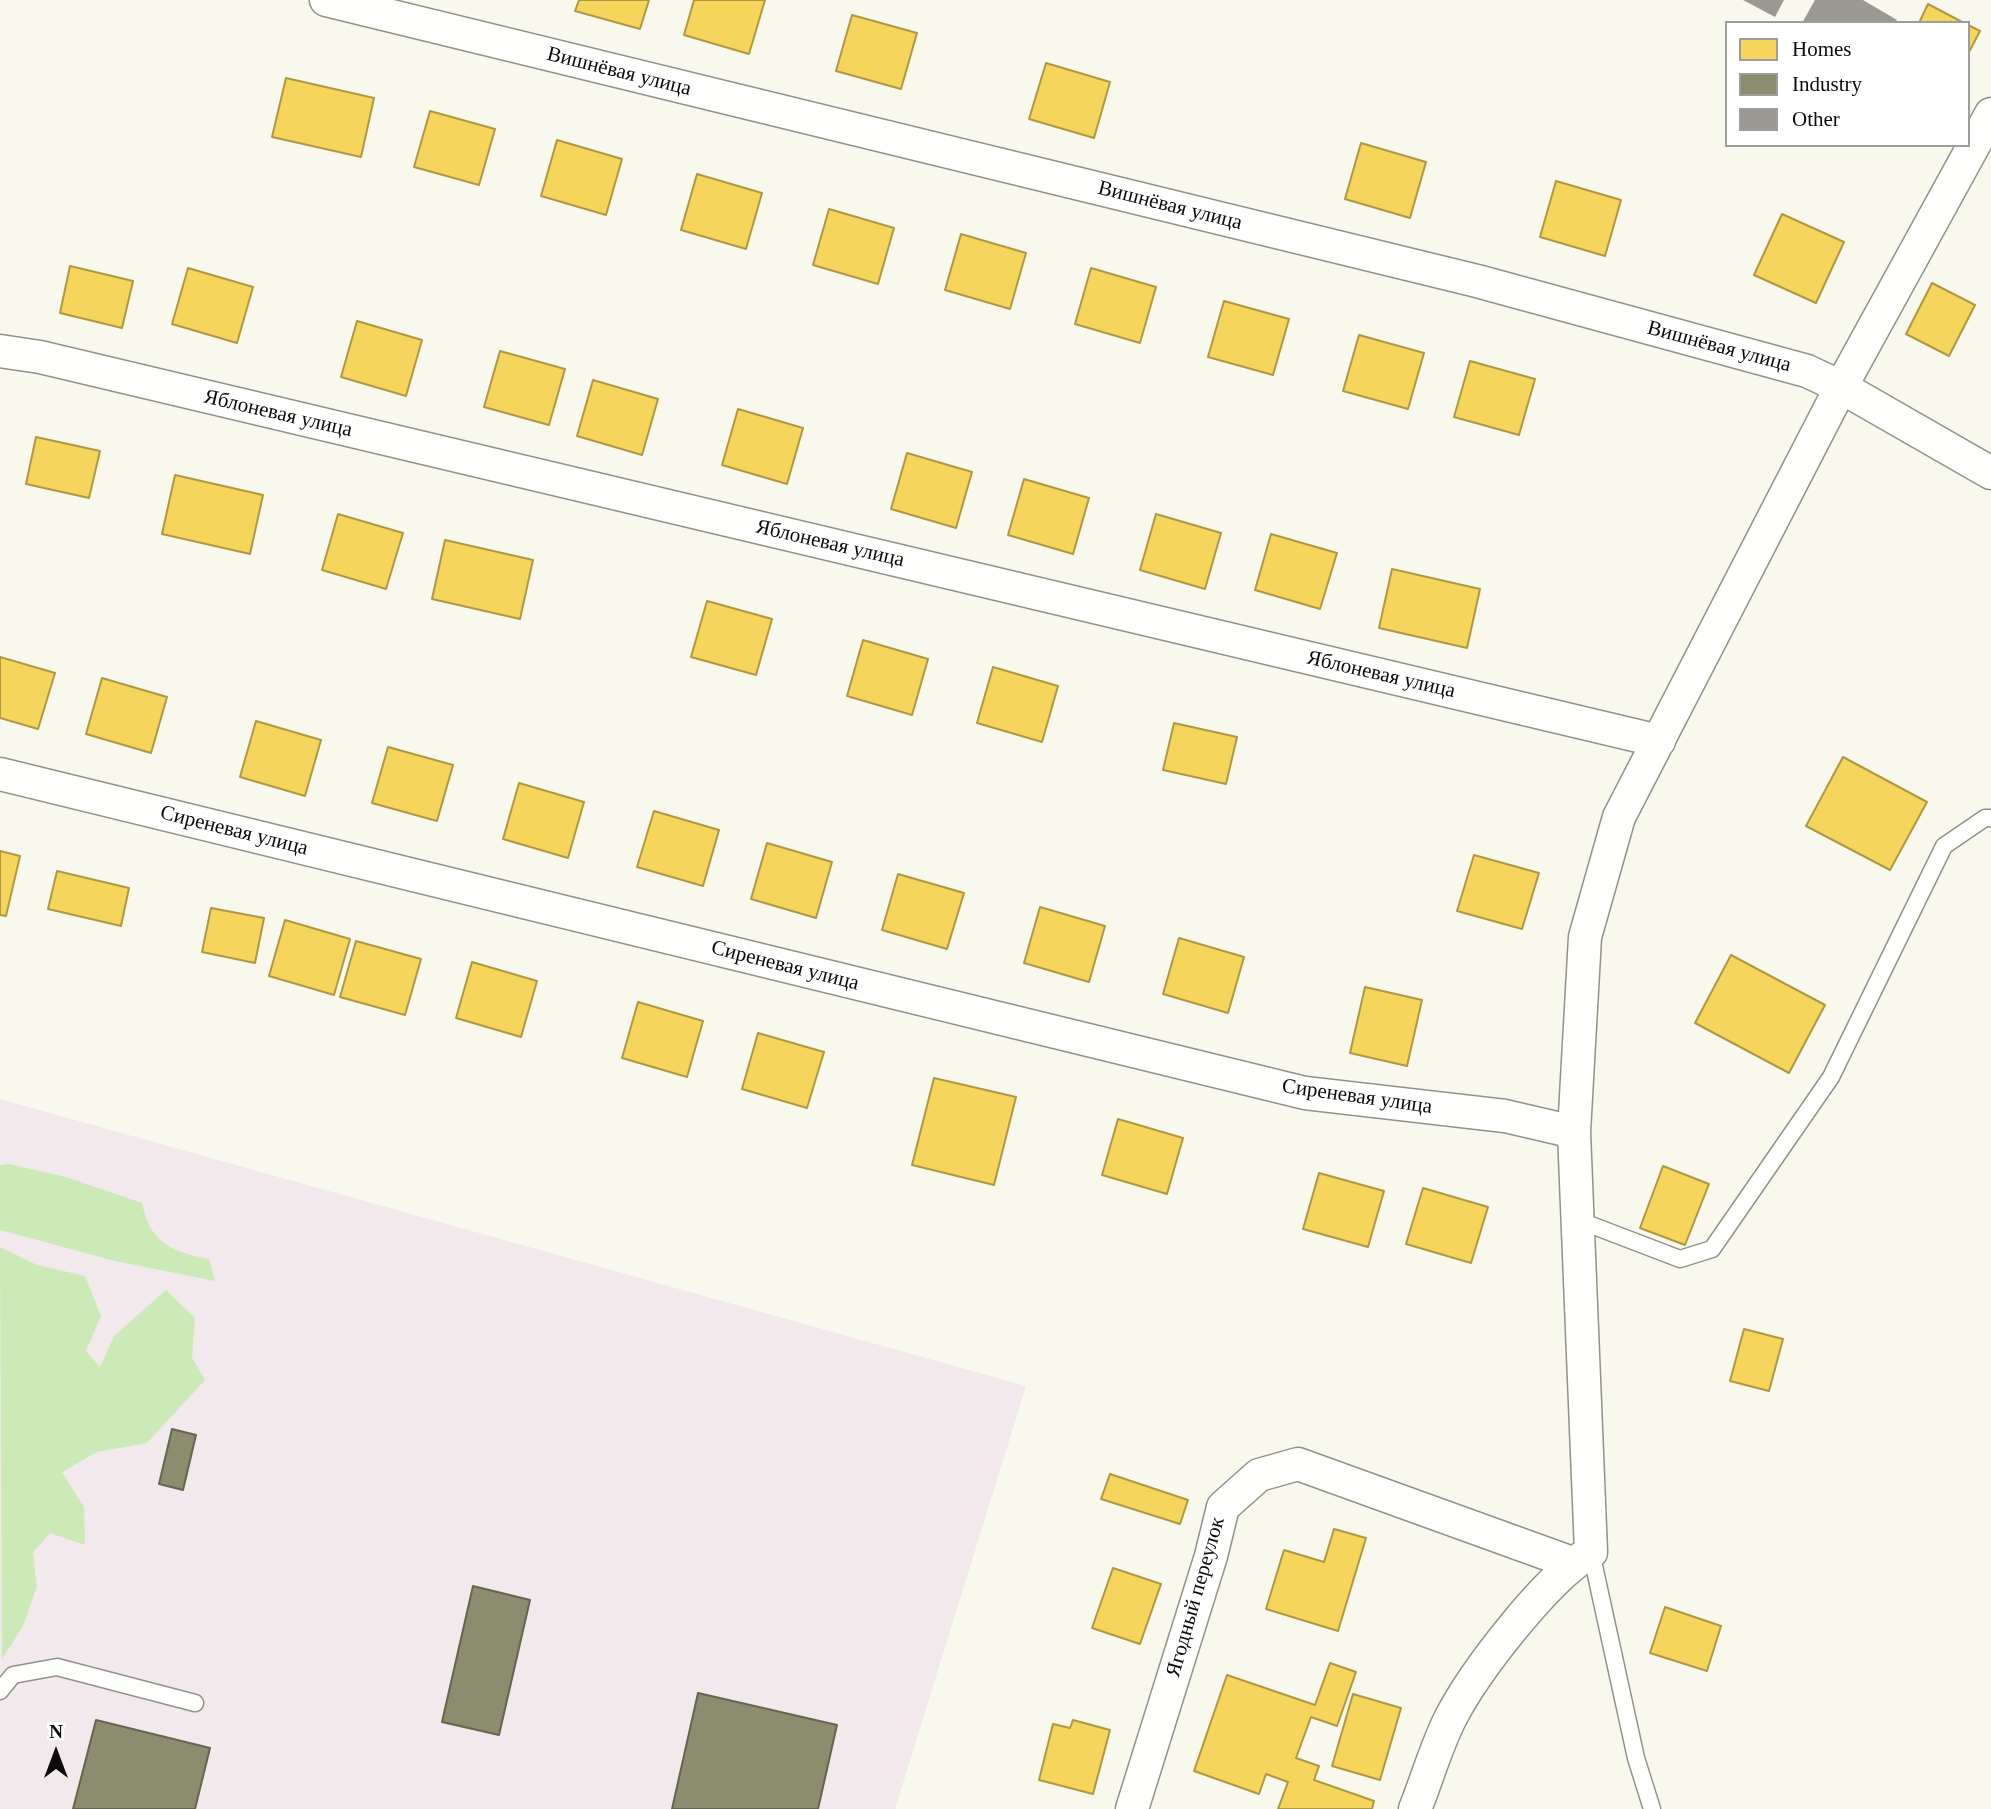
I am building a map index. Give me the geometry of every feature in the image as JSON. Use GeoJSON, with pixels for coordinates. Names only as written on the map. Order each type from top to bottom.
{"type":"FeatureCollection","features":[{"type":"Feature","properties":{"kind":"street","name":"Вишнёвая улица"},"geometry":{"type":"LineString","coordinates":[[326,0],[1477,281],[1807,371],[1841,387],[1991,473]]}},
{"type":"Feature","properties":{"kind":"street"},"geometry":{"type":"LineString","coordinates":[[1415,1809],[1450,1719],[1498,1645],[1581,1557],[1574,1132],[1585,937],[1619,817],[1841,387],[1991,114]]}},
{"type":"Feature","properties":{"kind":"street","name":"Яблоневая улица"},"geometry":{"type":"LineString","coordinates":[[0,351],[53,360],[1659,741]]}},
{"type":"Feature","properties":{"kind":"street","name":"Сиреневая улица"},"geometry":{"type":"LineString","coordinates":[[0,774],[1305,1093],[1505,1116],[1574,1132]]}},
{"type":"Feature","properties":{"kind":"street","name":"Ягодный переулок"},"geometry":{"type":"LineString","coordinates":[[1132,1809],[1211,1556],[1223,1507],[1259,1475],[1298,1464],[1581,1557]]}},
{"type":"Feature","properties":{"kind":"lane"},"geometry":{"type":"LineString","coordinates":[[1577,1220],[1680,1259],[1712,1249],[1831,1077],[1944,846],[1985,818],[1991,818]]}},
{"type":"Feature","properties":{"kind":"lane"},"geometry":{"type":"LineString","coordinates":[[1581,1557],[1636,1758],[1653,1809]]}},
{"type":"Feature","properties":{"kind":"lane"},"geometry":{"type":"LineString","coordinates":[[0,1691],[13,1675],[57,1667],[194,1703]]}},
{"type":"Feature","properties":{"kind":"shaded area"},"geometry":{"type":"Polygon","coordinates":[[[0,1099],[1026,1386],[895,1809],[0,1809],[0,1099]]]}},
{"type":"Feature","properties":{"kind":"green space"},"geometry":{"type":"Polygon","coordinates":[[[9,1164],[66,1177],[142,1203],[157,1237],[174,1249],[209,1259],[215,1281],[115,1261],[0,1230],[0,1165],[9,1164]]]}},
{"type":"Feature","properties":{"kind":"green space"},"geometry":{"type":"Polygon","coordinates":[[[0,1247],[37,1265],[85,1276],[101,1316],[86,1351],[100,1367],[114,1336],[166,1290],[195,1318],[192,1358],[205,1380],[147,1443],[97,1452],[62,1472],[84,1507],[85,1545],[50,1533],[33,1552],[37,1586],[23,1626],[2,1659],[0,1247]]]}},
{"type":"Feature","properties":{"kind":"building: Homes"},"geometry":{"type":"Polygon","coordinates":[[[579,0],[649,0],[640,29],[575,11],[579,0]]]}},
{"type":"Feature","properties":{"kind":"building: Homes"},"geometry":{"type":"Polygon","coordinates":[[[694,0],[765,0],[749,54],[684,35],[694,0]]]}},
{"type":"Feature","properties":{"kind":"building: Homes"},"geometry":{"type":"Polygon","coordinates":[[[1928,4],[1960,21],[1920,21],[1928,4]]]}},
{"type":"Feature","properties":{"kind":"building: Homes"},"geometry":{"type":"Polygon","coordinates":[[[852,15],[917,33],[901,89],[836,71],[852,15]]]}},
{"type":"Feature","properties":{"kind":"building: Homes"},"geometry":{"type":"Polygon","coordinates":[[[1970,26],[1980,31],[1970,50],[1970,26]]]}},
{"type":"Feature","properties":{"kind":"building: Homes"},"geometry":{"type":"Polygon","coordinates":[[[1046,63],[1110,82],[1094,138],[1029,119],[1046,63]]]}},
{"type":"Feature","properties":{"kind":"building: Homes"},"geometry":{"type":"Polygon","coordinates":[[[286,78],[374,98],[361,157],[272,137],[286,78]]]}},
{"type":"Feature","properties":{"kind":"building: Homes"},"geometry":{"type":"Polygon","coordinates":[[[430,111],[495,129],[479,185],[414,167],[430,111]]]}},
{"type":"Feature","properties":{"kind":"building: Homes"},"geometry":{"type":"Polygon","coordinates":[[[557,140],[622,159],[606,215],[541,196],[557,140]]]}},
{"type":"Feature","properties":{"kind":"building: Homes"},"geometry":{"type":"Polygon","coordinates":[[[1361,143],[1426,162],[1410,218],[1345,199],[1361,143]]]}},
{"type":"Feature","properties":{"kind":"building: Homes"},"geometry":{"type":"Polygon","coordinates":[[[697,174],[762,193],[746,249],[681,230],[697,174]]]}},
{"type":"Feature","properties":{"kind":"building: Homes"},"geometry":{"type":"Polygon","coordinates":[[[1556,181],[1621,200],[1605,256],[1540,237],[1556,181]]]}},
{"type":"Feature","properties":{"kind":"building: Homes"},"geometry":{"type":"Polygon","coordinates":[[[829,209],[894,228],[878,284],[813,265],[829,209]]]}},
{"type":"Feature","properties":{"kind":"building: Homes"},"geometry":{"type":"Polygon","coordinates":[[[1782,214],[1844,242],[1816,303],[1754,275],[1782,214]]]}},
{"type":"Feature","properties":{"kind":"building: Homes"},"geometry":{"type":"Polygon","coordinates":[[[961,234],[1026,253],[1010,309],[945,290],[961,234]]]}},
{"type":"Feature","properties":{"kind":"building: Homes"},"geometry":{"type":"Polygon","coordinates":[[[70,266],[133,281],[122,328],[60,313],[70,266]]]}},
{"type":"Feature","properties":{"kind":"building: Homes"},"geometry":{"type":"Polygon","coordinates":[[[188,268],[253,287],[237,343],[172,324],[188,268]]]}},
{"type":"Feature","properties":{"kind":"building: Homes"},"geometry":{"type":"Polygon","coordinates":[[[1091,268],[1156,287],[1140,343],[1075,324],[1091,268]]]}},
{"type":"Feature","properties":{"kind":"building: Homes"},"geometry":{"type":"Polygon","coordinates":[[[1932,283],[1975,305],[1949,356],[1906,334],[1932,283]]]}},
{"type":"Feature","properties":{"kind":"building: Homes"},"geometry":{"type":"Polygon","coordinates":[[[1224,301],[1289,319],[1273,375],[1208,357],[1224,301]]]}},
{"type":"Feature","properties":{"kind":"building: Homes"},"geometry":{"type":"Polygon","coordinates":[[[357,321],[422,340],[406,396],[341,377],[357,321]]]}},
{"type":"Feature","properties":{"kind":"building: Homes"},"geometry":{"type":"Polygon","coordinates":[[[1359,335],[1424,353],[1408,409],[1343,391],[1359,335]]]}},
{"type":"Feature","properties":{"kind":"building: Homes"},"geometry":{"type":"Polygon","coordinates":[[[500,351],[565,369],[549,425],[484,407],[500,351]]]}},
{"type":"Feature","properties":{"kind":"building: Homes"},"geometry":{"type":"Polygon","coordinates":[[[1470,361],[1535,379],[1519,435],[1454,417],[1470,361]]]}},
{"type":"Feature","properties":{"kind":"building: Homes"},"geometry":{"type":"Polygon","coordinates":[[[593,380],[658,399],[642,455],[577,436],[593,380]]]}},
{"type":"Feature","properties":{"kind":"building: Homes"},"geometry":{"type":"Polygon","coordinates":[[[738,409],[803,428],[787,484],[722,465],[738,409]]]}},
{"type":"Feature","properties":{"kind":"building: Homes"},"geometry":{"type":"Polygon","coordinates":[[[36,437],[100,451],[89,498],[26,484],[36,437]]]}},
{"type":"Feature","properties":{"kind":"building: Homes"},"geometry":{"type":"Polygon","coordinates":[[[907,453],[972,472],[956,528],[891,509],[907,453]]]}},
{"type":"Feature","properties":{"kind":"building: Homes"},"geometry":{"type":"Polygon","coordinates":[[[175,475],[263,495],[250,554],[162,534],[175,475]]]}},
{"type":"Feature","properties":{"kind":"building: Homes"},"geometry":{"type":"Polygon","coordinates":[[[1024,479],[1089,498],[1073,554],[1008,535],[1024,479]]]}},
{"type":"Feature","properties":{"kind":"building: Homes"},"geometry":{"type":"Polygon","coordinates":[[[338,514],[403,533],[386,589],[322,570],[338,514]]]}},
{"type":"Feature","properties":{"kind":"building: Homes"},"geometry":{"type":"Polygon","coordinates":[[[1156,514],[1221,533],[1205,589],[1140,570],[1156,514]]]}},
{"type":"Feature","properties":{"kind":"building: Homes"},"geometry":{"type":"Polygon","coordinates":[[[1271,534],[1337,553],[1320,609],[1255,590],[1271,534]]]}},
{"type":"Feature","properties":{"kind":"building: Homes"},"geometry":{"type":"Polygon","coordinates":[[[445,540],[533,560],[520,619],[432,599],[445,540]]]}},
{"type":"Feature","properties":{"kind":"building: Homes"},"geometry":{"type":"Polygon","coordinates":[[[1392,569],[1480,589],[1467,648],[1379,628],[1392,569]]]}},
{"type":"Feature","properties":{"kind":"building: Homes"},"geometry":{"type":"Polygon","coordinates":[[[707,601],[772,619],[756,675],[691,657],[707,601]]]}},
{"type":"Feature","properties":{"kind":"building: Homes"},"geometry":{"type":"Polygon","coordinates":[[[863,640],[928,659],[912,715],[847,696],[863,640]]]}},
{"type":"Feature","properties":{"kind":"building: Homes"},"geometry":{"type":"Polygon","coordinates":[[[0,657],[55,673],[38,729],[0,718],[0,657]]]}},
{"type":"Feature","properties":{"kind":"building: Homes"},"geometry":{"type":"Polygon","coordinates":[[[993,667],[1058,686],[1042,742],[977,723],[993,667]]]}},
{"type":"Feature","properties":{"kind":"building: Homes"},"geometry":{"type":"Polygon","coordinates":[[[102,678],[167,697],[151,753],[86,734],[102,678]]]}},
{"type":"Feature","properties":{"kind":"building: Homes"},"geometry":{"type":"Polygon","coordinates":[[[256,721],[321,740],[305,796],[240,777],[256,721]]]}},
{"type":"Feature","properties":{"kind":"building: Homes"},"geometry":{"type":"Polygon","coordinates":[[[1174,723],[1237,737],[1226,784],[1163,770],[1174,723]]]}},
{"type":"Feature","properties":{"kind":"building: Homes"},"geometry":{"type":"Polygon","coordinates":[[[388,747],[453,765],[437,821],[372,803],[388,747]]]}},
{"type":"Feature","properties":{"kind":"building: Homes"},"geometry":{"type":"Polygon","coordinates":[[[1843,757],[1927,802],[1890,870],[1806,826],[1843,757]]]}},
{"type":"Feature","properties":{"kind":"building: Homes"},"geometry":{"type":"Polygon","coordinates":[[[519,783],[584,802],[568,858],[503,839],[519,783]]]}},
{"type":"Feature","properties":{"kind":"building: Homes"},"geometry":{"type":"Polygon","coordinates":[[[654,811],[719,830],[703,886],[637,867],[654,811]]]}},
{"type":"Feature","properties":{"kind":"building: Homes"},"geometry":{"type":"Polygon","coordinates":[[[767,843],[832,862],[816,918],[751,899],[767,843]]]}},
{"type":"Feature","properties":{"kind":"building: Homes"},"geometry":{"type":"Polygon","coordinates":[[[0,851],[20,856],[6,916],[0,915],[0,851]]]}},
{"type":"Feature","properties":{"kind":"building: Homes"},"geometry":{"type":"Polygon","coordinates":[[[1474,855],[1539,873],[1522,929],[1457,911],[1474,855]]]}},
{"type":"Feature","properties":{"kind":"building: Homes"},"geometry":{"type":"Polygon","coordinates":[[[57,871],[129,888],[121,926],[48,909],[57,871]]]}},
{"type":"Feature","properties":{"kind":"building: Homes"},"geometry":{"type":"Polygon","coordinates":[[[898,874],[964,893],[947,949],[882,930],[898,874]]]}},
{"type":"Feature","properties":{"kind":"building: Homes"},"geometry":{"type":"Polygon","coordinates":[[[1040,907],[1105,926],[1089,982],[1024,963],[1040,907]]]}},
{"type":"Feature","properties":{"kind":"building: Homes"},"geometry":{"type":"Polygon","coordinates":[[[211,908],[264,918],[255,963],[202,952],[211,908]]]}},
{"type":"Feature","properties":{"kind":"building: Homes"},"geometry":{"type":"Polygon","coordinates":[[[285,920],[350,939],[334,995],[269,976],[285,920]]]}},
{"type":"Feature","properties":{"kind":"building: Homes"},"geometry":{"type":"Polygon","coordinates":[[[1179,938],[1244,957],[1228,1013],[1163,994],[1179,938]]]}},
{"type":"Feature","properties":{"kind":"building: Homes"},"geometry":{"type":"Polygon","coordinates":[[[356,941],[421,959],[405,1015],[340,997],[356,941]]]}},
{"type":"Feature","properties":{"kind":"building: Homes"},"geometry":{"type":"Polygon","coordinates":[[[1731,955],[1825,1005],[1789,1073],[1695,1023],[1731,955]]]}},
{"type":"Feature","properties":{"kind":"building: Homes"},"geometry":{"type":"Polygon","coordinates":[[[472,962],[537,981],[521,1037],[456,1018],[472,962]]]}},
{"type":"Feature","properties":{"kind":"building: Homes"},"geometry":{"type":"Polygon","coordinates":[[[1365,987],[1422,1000],[1407,1066],[1350,1053],[1365,987]]]}},
{"type":"Feature","properties":{"kind":"building: Homes"},"geometry":{"type":"Polygon","coordinates":[[[638,1002],[703,1021],[687,1077],[622,1058],[638,1002]]]}},
{"type":"Feature","properties":{"kind":"building: Homes"},"geometry":{"type":"Polygon","coordinates":[[[758,1033],[824,1052],[807,1108],[742,1089],[758,1033]]]}},
{"type":"Feature","properties":{"kind":"building: Homes"},"geometry":{"type":"Polygon","coordinates":[[[934,1078],[1016,1097],[994,1185],[912,1165],[934,1078]]]}},
{"type":"Feature","properties":{"kind":"building: Homes"},"geometry":{"type":"Polygon","coordinates":[[[1118,1119],[1183,1138],[1167,1194],[1102,1175],[1118,1119]]]}},
{"type":"Feature","properties":{"kind":"building: Homes"},"geometry":{"type":"Polygon","coordinates":[[[1663,1166],[1709,1184],[1685,1245],[1640,1228],[1663,1166]]]}},
{"type":"Feature","properties":{"kind":"building: Homes"},"geometry":{"type":"Polygon","coordinates":[[[1319,1173],[1384,1191],[1368,1247],[1303,1229],[1319,1173]]]}},
{"type":"Feature","properties":{"kind":"building: Homes"},"geometry":{"type":"Polygon","coordinates":[[[1423,1188],[1488,1207],[1471,1263],[1406,1244],[1423,1188]]]}},
{"type":"Feature","properties":{"kind":"building: Homes"},"geometry":{"type":"Polygon","coordinates":[[[1744,1329],[1783,1339],[1769,1391],[1730,1381],[1744,1329]]]}},
{"type":"Feature","properties":{"kind":"building: Homes"},"geometry":{"type":"Polygon","coordinates":[[[1110,1474],[1188,1500],[1180,1524],[1101,1499],[1110,1474]]]}},
{"type":"Feature","properties":{"kind":"building: Homes"},"geometry":{"type":"Polygon","coordinates":[[[1334,1529],[1366,1538],[1338,1631],[1266,1609],[1284,1550],[1324,1562],[1334,1529]]]}},
{"type":"Feature","properties":{"kind":"building: Homes"},"geometry":{"type":"Polygon","coordinates":[[[1113,1568],[1161,1584],[1140,1644],[1092,1628],[1113,1568]]]}},
{"type":"Feature","properties":{"kind":"building: Homes"},"geometry":{"type":"Polygon","coordinates":[[[1665,1607],[1721,1626],[1707,1671],[1650,1653],[1665,1607]]]}},
{"type":"Feature","properties":{"kind":"building: Homes"},"geometry":{"type":"Polygon","coordinates":[[[1330,1663],[1356,1672],[1337,1726],[1311,1717],[1296,1758],[1319,1766],[1314,1780],[1374,1801],[1372,1809],[1278,1809],[1288,1782],[1266,1774],[1259,1794],[1194,1771],[1227,1675],[1315,1705],[1330,1663]]]}},
{"type":"Feature","properties":{"kind":"building: Homes"},"geometry":{"type":"Polygon","coordinates":[[[1353,1694],[1401,1708],[1380,1780],[1332,1766],[1353,1694]]]}},
{"type":"Feature","properties":{"kind":"building: Homes"},"geometry":{"type":"Polygon","coordinates":[[[1073,1720],[1110,1730],[1093,1794],[1039,1780],[1053,1724],[1070,1728],[1073,1720]]]}},
{"type":"Feature","properties":{"kind":"building: Industry"},"geometry":{"type":"Polygon","coordinates":[[[172,1429],[196,1435],[183,1490],[159,1484],[172,1429]]]}},
{"type":"Feature","properties":{"kind":"building: Industry"},"geometry":{"type":"Polygon","coordinates":[[[473,1586],[530,1600],[499,1735],[442,1722],[473,1586]]]}},
{"type":"Feature","properties":{"kind":"building: Industry"},"geometry":{"type":"Polygon","coordinates":[[[698,1693],[837,1725],[818,1809],[672,1809],[698,1693]]]}},
{"type":"Feature","properties":{"kind":"building: Industry"},"geometry":{"type":"Polygon","coordinates":[[[96,1720],[210,1748],[195,1809],[73,1809],[96,1720]]]}},
{"type":"Feature","properties":{"kind":"building: Other"},"geometry":{"type":"Polygon","coordinates":[[[1743,0],[1784,0],[1775,17],[1743,0]]]}},
{"type":"Feature","properties":{"kind":"building: Other"},"geometry":{"type":"Polygon","coordinates":[[[1815,0],[1863,0],[1897,20],[1896,21],[1803,21],[1815,0]]]}}]}
